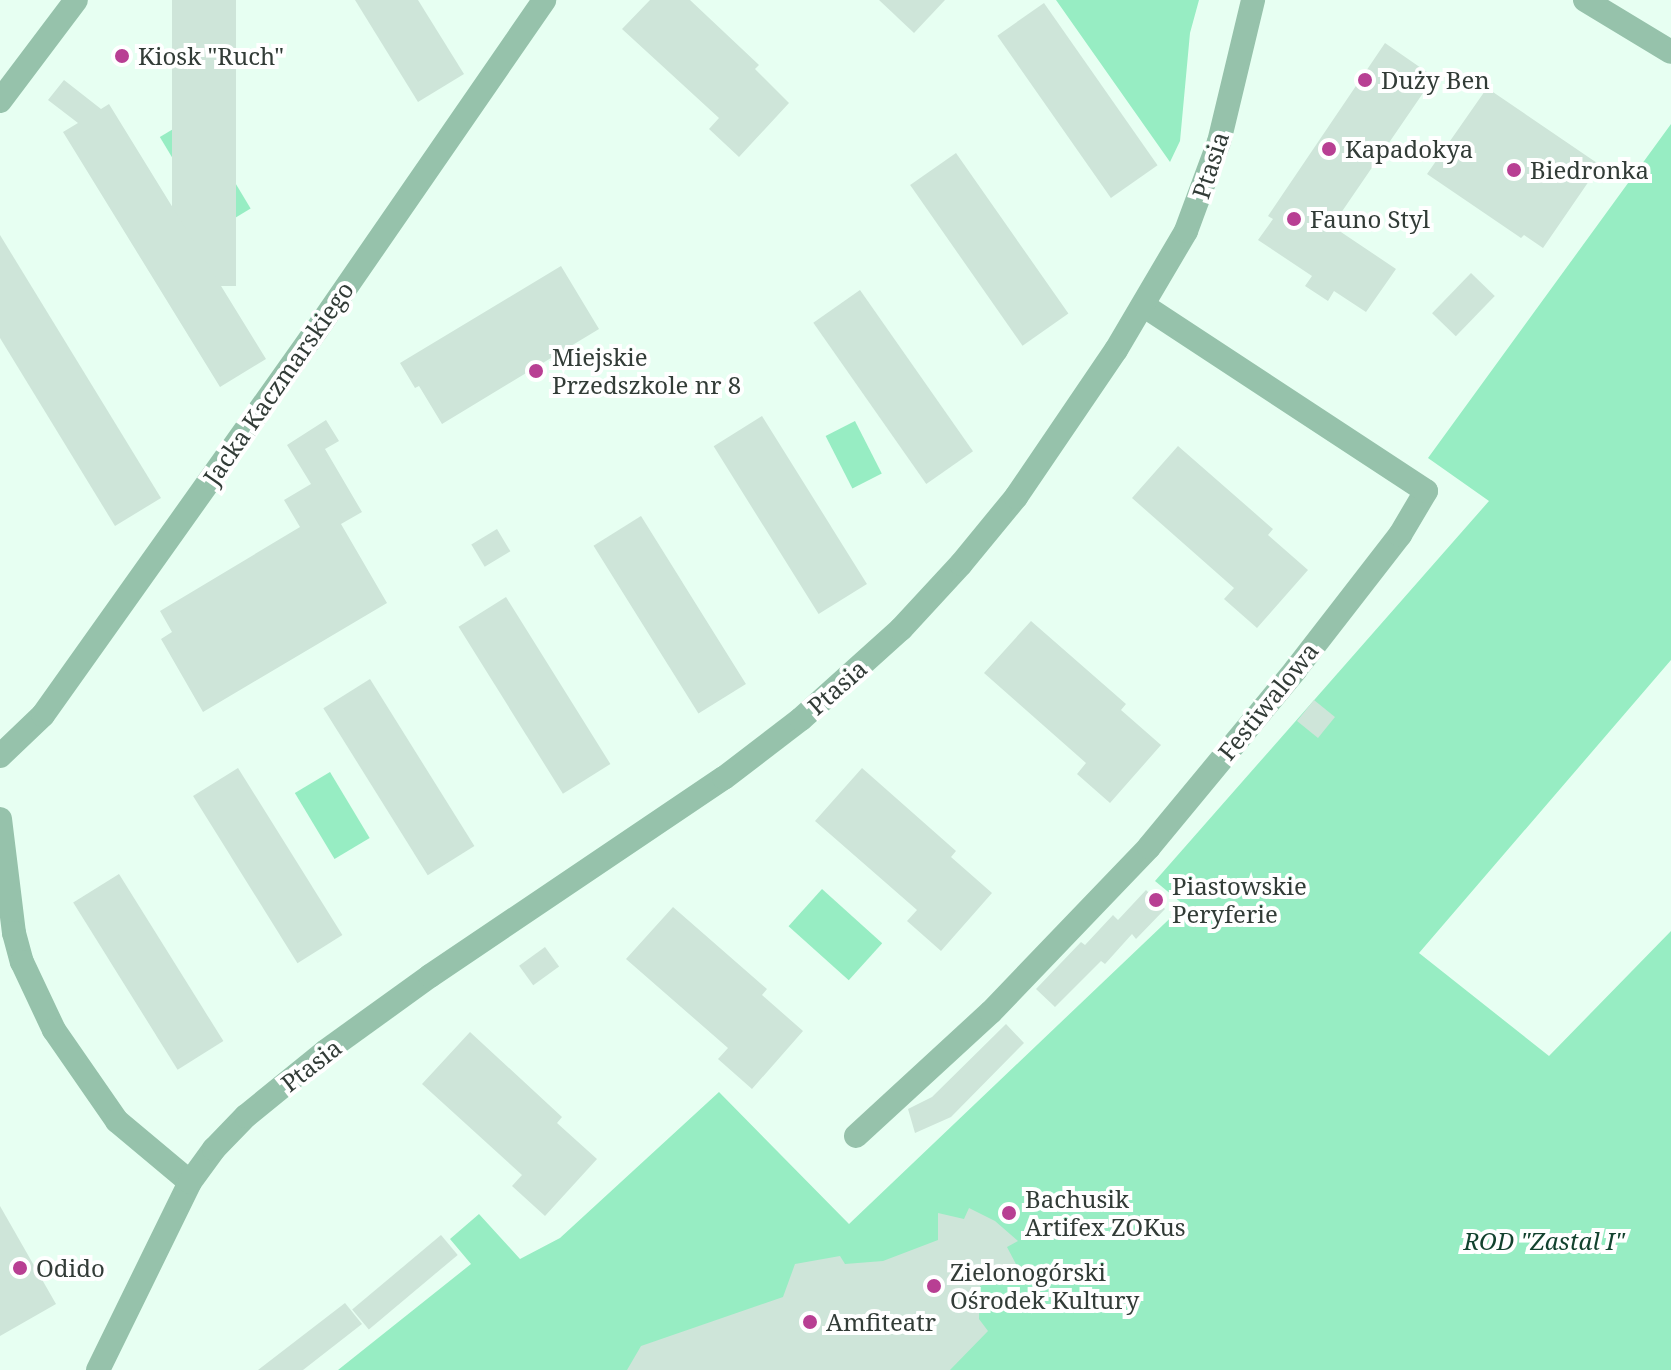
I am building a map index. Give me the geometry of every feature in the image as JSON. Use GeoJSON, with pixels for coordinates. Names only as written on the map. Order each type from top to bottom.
{"type":"FeatureCollection","features":[{"type":"Feature","properties":{"kind":"street"},"geometry":{"type":"LineString","coordinates":[[0,101],[76,0]]}},
{"type":"Feature","properties":{"kind":"street","name":"Jacka Kaczmarskiego"},"geometry":{"type":"LineString","coordinates":[[0,756],[43,715],[316,331],[544,0]]}},
{"type":"Feature","properties":{"kind":"street","name":"Ptasia"},"geometry":{"type":"LineString","coordinates":[[98,1370],[190,1182],[214,1149],[246,1116],[326,1051],[539,900],[724,778],[801,719],[901,629],[1016,497],[1144,306],[1204,189],[1252,0]]}},
{"type":"Feature","properties":{"kind":"street"},"geometry":{"type":"LineString","coordinates":[[1585,0],[1671,52]]}},
{"type":"Feature","properties":{"kind":"street","name":"Festiwalowa"},"geometry":{"type":"LineString","coordinates":[[856,1136],[991,1012],[1149,847],[1296,669],[1400,535],[1426,491],[1144,306]]}},
{"type":"Feature","properties":{"kind":"street"},"geometry":{"type":"LineString","coordinates":[[0,819],[14,933],[22,962],[54,1030],[117,1121],[190,1182]]}},
{"type":"Feature","properties":{"kind":"green space"},"geometry":{"type":"Polygon","coordinates":[[[1056,0],[1199,0],[1190,33],[1180,141],[1170,162],[1056,0]]]}},
{"type":"Feature","properties":{"kind":"green space"},"geometry":{"type":"Polygon","coordinates":[[[195,116],[251,209],[215,230],[160,137],[195,116]]]}},
{"type":"Feature","properties":{"kind":"green space","name":"ROD \"Zastal I\""},"geometry":{"type":"Polygon","coordinates":[[[1671,124],[1671,660],[1419,953],[1549,1056],[1671,931],[1671,1370],[338,1370],[471,1264],[450,1239],[479,1214],[520,1259],[560,1238],[719,1092],[849,1224],[1184,905],[1155,881],[1489,501],[1428,458],[1671,124]]]}},
{"type":"Feature","properties":{"kind":"green space"},"geometry":{"type":"Polygon","coordinates":[[[855,421],[882,474],[852,489],[826,436],[855,421]]]}},
{"type":"Feature","properties":{"kind":"green space"},"geometry":{"type":"Polygon","coordinates":[[[330,772],[370,838],[335,859],[295,793],[330,772]]]}},
{"type":"Feature","properties":{"kind":"green space"},"geometry":{"type":"Polygon","coordinates":[[[822,889],[882,943],[849,980],[789,926],[822,889]]]}},
{"type":"Feature","properties":{"kind":"building"},"geometry":{"type":"Polygon","coordinates":[[[172,0],[236,0],[236,286],[172,286],[172,0]]]}},
{"type":"Feature","properties":{"kind":"building"},"geometry":{"type":"Polygon","coordinates":[[[355,0],[418,0],[464,74],[418,102],[355,0]]]}},
{"type":"Feature","properties":{"kind":"building"},"geometry":{"type":"Polygon","coordinates":[[[650,0],[690,0],[759,65],[755,69],[789,103],[739,157],[709,129],[719,118],[622,29],[650,0]]]}},
{"type":"Feature","properties":{"kind":"building"},"geometry":{"type":"Polygon","coordinates":[[[879,0],[945,0],[914,33],[879,0]]]}},
{"type":"Feature","properties":{"kind":"building"},"geometry":{"type":"Polygon","coordinates":[[[1044,3],[1158,165],[1111,198],[997,36],[1044,3]]]}},
{"type":"Feature","properties":{"kind":"building"},"geometry":{"type":"Polygon","coordinates":[[[1385,43],[1434,77],[1332,226],[1396,269],[1366,312],[1334,291],[1328,301],[1305,286],[1312,276],[1258,240],[1273,219],[1268,216],[1385,43]]]}},
{"type":"Feature","properties":{"kind":"building"},"geometry":{"type":"Polygon","coordinates":[[[64,80],[101,109],[109,104],[266,359],[220,387],[63,132],[78,123],[48,100],[64,80]]]}},
{"type":"Feature","properties":{"kind":"building","name":"Biedronka"},"geometry":{"type":"Polygon","coordinates":[[[1487,88],[1600,165],[1543,248],[1524,235],[1521,238],[1427,174],[1487,88]]]}},
{"type":"Feature","properties":{"kind":"building"},"geometry":{"type":"Polygon","coordinates":[[[956,153],[1068,314],[1023,346],[910,185],[956,153]]]}},
{"type":"Feature","properties":{"kind":"building"},"geometry":{"type":"Polygon","coordinates":[[[0,235],[161,498],[115,526],[0,338],[0,235]]]}},
{"type":"Feature","properties":{"kind":"building"},"geometry":{"type":"Polygon","coordinates":[[[561,266],[599,329],[442,424],[419,386],[415,388],[400,363],[561,266]]]}},
{"type":"Feature","properties":{"kind":"building"},"geometry":{"type":"Polygon","coordinates":[[[1471,273],[1495,296],[1456,336],[1432,313],[1471,273]]]}},
{"type":"Feature","properties":{"kind":"building"},"geometry":{"type":"Polygon","coordinates":[[[860,290],[973,451],[926,484],[813,323],[860,290]]]}},
{"type":"Feature","properties":{"kind":"building"},"geometry":{"type":"Polygon","coordinates":[[[762,416],[867,584],[819,614],[714,446],[762,416]]]}},
{"type":"Feature","properties":{"kind":"building"},"geometry":{"type":"Polygon","coordinates":[[[326,420],[339,441],[325,449],[362,512],[341,524],[387,603],[203,712],[161,639],[172,632],[160,611],[300,527],[284,500],[311,484],[287,445],[326,420]]]}},
{"type":"Feature","properties":{"kind":"building"},"geometry":{"type":"Polygon","coordinates":[[[1178,446],[1273,529],[1268,535],[1308,570],[1257,628],[1224,599],[1234,588],[1132,498],[1178,446]]]}},
{"type":"Feature","properties":{"kind":"building"},"geometry":{"type":"Polygon","coordinates":[[[641,516],[746,684],[698,714],[594,546],[641,516]]]}},
{"type":"Feature","properties":{"kind":"building"},"geometry":{"type":"Polygon","coordinates":[[[497,529],[510,551],[485,567],[471,544],[497,529]]]}},
{"type":"Feature","properties":{"kind":"building"},"geometry":{"type":"Polygon","coordinates":[[[506,597],[610,764],[563,794],[459,627],[506,597]]]}},
{"type":"Feature","properties":{"kind":"building"},"geometry":{"type":"Polygon","coordinates":[[[1031,621],[1126,704],[1121,710],[1161,745],[1110,803],[1077,774],[1086,763],[984,673],[1031,621]]]}},
{"type":"Feature","properties":{"kind":"building"},"geometry":{"type":"Polygon","coordinates":[[[370,679],[474,846],[428,875],[323,708],[370,679]]]}},
{"type":"Feature","properties":{"kind":"building"},"geometry":{"type":"Polygon","coordinates":[[[1314,700],[1335,717],[1318,738],[1297,721],[1314,700]]]}},
{"type":"Feature","properties":{"kind":"building"},"geometry":{"type":"Polygon","coordinates":[[[238,768],[342,935],[297,963],[193,796],[238,768]]]}},
{"type":"Feature","properties":{"kind":"building"},"geometry":{"type":"Polygon","coordinates":[[[862,768],[956,851],[951,857],[992,893],[941,951],[907,921],[917,910],[815,821],[862,768]]]}},
{"type":"Feature","properties":{"kind":"building"},"geometry":{"type":"Polygon","coordinates":[[[119,874],[223,1041],[178,1070],[73,903],[119,874]]]}},
{"type":"Feature","properties":{"kind":"building"},"geometry":{"type":"Polygon","coordinates":[[[1146,890],[1165,909],[1136,939],[1132,934],[1105,964],[1101,961],[1055,1007],[1036,989],[1081,942],[1085,945],[1113,915],[1118,920],[1146,890]]]}},
{"type":"Feature","properties":{"kind":"building"},"geometry":{"type":"Polygon","coordinates":[[[673,907],[767,989],[762,995],[803,1031],[752,1089],[718,1059],[728,1048],[626,959],[673,907]]]}},
{"type":"Feature","properties":{"kind":"building"},"geometry":{"type":"Polygon","coordinates":[[[545,947],[559,966],[533,985],[519,966],[545,947]]]}},
{"type":"Feature","properties":{"kind":"building"},"geometry":{"type":"Polygon","coordinates":[[[1006,1024],[1024,1043],[951,1117],[915,1133],[908,1109],[932,1097],[1006,1024]]]}},
{"type":"Feature","properties":{"kind":"building"},"geometry":{"type":"Polygon","coordinates":[[[470,1032],[562,1117],[557,1123],[597,1159],[545,1216],[512,1186],[522,1175],[422,1084],[470,1032]]]}},
{"type":"Feature","properties":{"kind":"building"},"geometry":{"type":"Polygon","coordinates":[[[0,1206],[56,1304],[0,1336],[0,1206]]]}},
{"type":"Feature","properties":{"kind":"building","name":"Amfiteatr"},"geometry":{"type":"Polygon","coordinates":[[[969,1208],[995,1221],[1018,1241],[1007,1247],[1019,1270],[980,1286],[979,1319],[988,1331],[950,1370],[627,1370],[641,1346],[783,1297],[795,1264],[840,1256],[845,1264],[883,1261],[938,1240],[938,1213],[964,1219],[969,1208]]]}},
{"type":"Feature","properties":{"kind":"building"},"geometry":{"type":"Polygon","coordinates":[[[441,1235],[458,1255],[369,1329],[352,1310],[441,1235]]]}},
{"type":"Feature","properties":{"kind":"building"},"geometry":{"type":"Polygon","coordinates":[[[345,1303],[362,1324],[303,1370],[258,1370],[345,1303]]]}},
{"type":"Feature","properties":{"kind":"place","name":"Kiosk \"Ruch\""},"geometry":{"type":"Point","coordinates":[122,56]}},
{"type":"Feature","properties":{"kind":"place","name":"Duży Ben"},"geometry":{"type":"Point","coordinates":[1365,80]}},
{"type":"Feature","properties":{"kind":"place","name":"Kapadokya"},"geometry":{"type":"Point","coordinates":[1329,149]}},
{"type":"Feature","properties":{"kind":"place","name":"Biedronka"},"geometry":{"type":"Point","coordinates":[1514,170]}},
{"type":"Feature","properties":{"kind":"place","name":"Fauno Styl"},"geometry":{"type":"Point","coordinates":[1294,219]}},
{"type":"Feature","properties":{"kind":"place","name":"Miejskie Przedszkole nr 8"},"geometry":{"type":"Point","coordinates":[536,371]}},
{"type":"Feature","properties":{"kind":"place","name":"Piastowskie Peryferie"},"geometry":{"type":"Point","coordinates":[1156,900]}},
{"type":"Feature","properties":{"kind":"place","name":"Bachusik Artifex ZOKus"},"geometry":{"type":"Point","coordinates":[1009,1213]}},
{"type":"Feature","properties":{"kind":"place","name":"Odido"},"geometry":{"type":"Point","coordinates":[20,1268]}},
{"type":"Feature","properties":{"kind":"place","name":"Zielonogórski Ośrodek Kultury"},"geometry":{"type":"Point","coordinates":[934,1286]}},
{"type":"Feature","properties":{"kind":"place","name":"Amfiteatr"},"geometry":{"type":"Point","coordinates":[810,1322]}}]}
